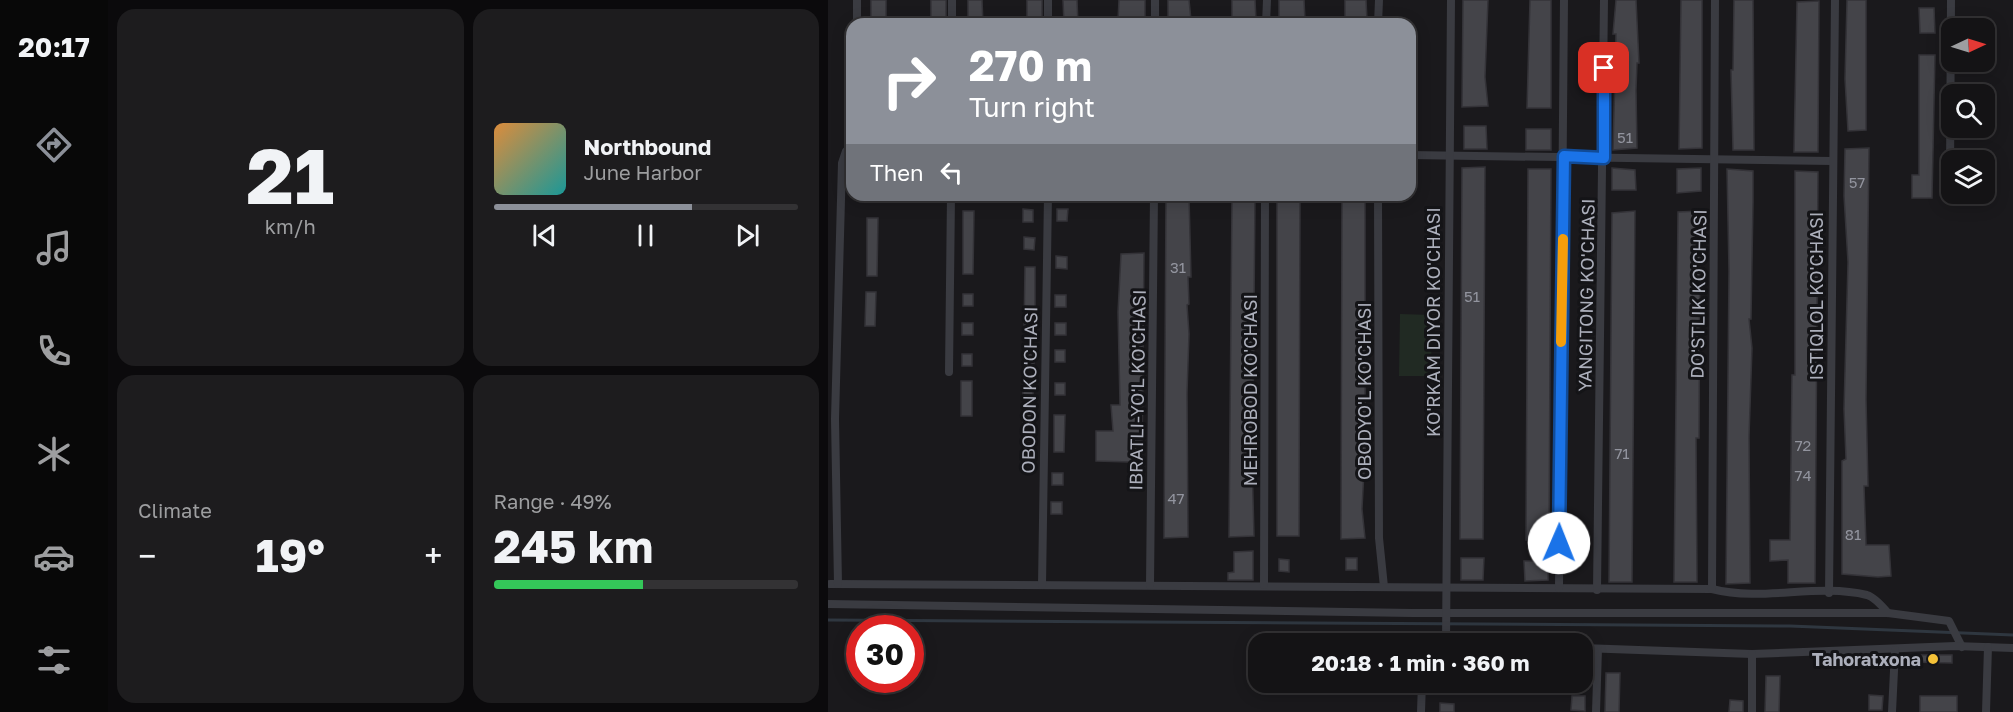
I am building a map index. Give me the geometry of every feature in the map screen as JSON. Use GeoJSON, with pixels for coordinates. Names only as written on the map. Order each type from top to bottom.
{"type":"FeatureCollection","features":[{"type":"Feature","properties":{"kind":"street"},"geometry":{"type":"LineString","coordinates":[[857,0],[857,18]]}},
{"type":"Feature","properties":{"kind":"street"},"geometry":{"type":"LineString","coordinates":[[952,0],[952,18]]}},
{"type":"Feature","properties":{"kind":"street"},"geometry":{"type":"LineString","coordinates":[[1048,0],[1048,18]]}},
{"type":"Feature","properties":{"kind":"street"},"geometry":{"type":"LineString","coordinates":[[1155,0],[1155,18]]}},
{"type":"Feature","properties":{"kind":"street"},"geometry":{"type":"LineString","coordinates":[[1266,18],[1267,0]]}},
{"type":"Feature","properties":{"kind":"street"},"geometry":{"type":"LineString","coordinates":[[1378,0],[1378,18]]}},
{"type":"Feature","properties":{"kind":"street","name":"KO'RKAM DIYOR KO'CHASI"},"geometry":{"type":"LineString","coordinates":[[1446,633],[1450,0]]}},
{"type":"Feature","properties":{"kind":"street","name":"YANGITONG KO'CHASI"},"geometry":{"type":"LineString","coordinates":[[1558,588],[1564,0]]}},
{"type":"Feature","properties":{"kind":"street","name":"YANGITONG KO'CHASI"},"geometry":{"type":"LineString","coordinates":[[1597,590],[1604,158],[1604,0]]}},
{"type":"Feature","properties":{"kind":"street","name":"DO'STLIK KO'CHASI"},"geometry":{"type":"LineString","coordinates":[[1712,589],[1715,0]]}},
{"type":"Feature","properties":{"kind":"street","name":"ISTIQLOL KO'CHASI"},"geometry":{"type":"LineString","coordinates":[[1829,593],[1835,0]]}},
{"type":"Feature","properties":{"kind":"street"},"geometry":{"type":"LineString","coordinates":[[1950,150],[1951,0]]}},
{"type":"Feature","properties":{"kind":"street"},"geometry":{"type":"LineString","coordinates":[[846,151],[842,175],[835,419],[834,584],[1712,589],[1735,595],[1829,593],[1869,595],[1888,613]]}},
{"type":"Feature","properties":{"kind":"street"},"geometry":{"type":"LineString","coordinates":[[1416,155],[1832,161]]}},
{"type":"Feature","properties":{"kind":"street"},"geometry":{"type":"LineString","coordinates":[[949,372],[951,201]]}},
{"type":"Feature","properties":{"kind":"street","name":"OBODON KO'CHASI"},"geometry":{"type":"LineString","coordinates":[[1042,585],[1048,201]]}},
{"type":"Feature","properties":{"kind":"street","name":"IBRATLI-YO'L KO'CHASI"},"geometry":{"type":"LineString","coordinates":[[1150,585],[1154,201]]}},
{"type":"Feature","properties":{"kind":"street","name":"MEHROBOD KO'CHASI"},"geometry":{"type":"LineString","coordinates":[[1264,585],[1265,201]]}},
{"type":"Feature","properties":{"kind":"street","name":"OBODYO'L KO'CHASI"},"geometry":{"type":"LineString","coordinates":[[1378,201],[1379,537],[1384,586]]}},
{"type":"Feature","properties":{"kind":"street"},"geometry":{"type":"LineString","coordinates":[[828,604],[1446,613],[1888,613],[1949,621],[1962,646]]}},
{"type":"Feature","properties":{"kind":"street"},"geometry":{"type":"LineString","coordinates":[[1593,649],[1752,654],[1962,646],[2013,648]]}},
{"type":"Feature","properties":{"kind":"street"},"geometry":{"type":"LineString","coordinates":[[1986,712],[1988,647]]}},
{"type":"Feature","properties":{"kind":"street"},"geometry":{"type":"LineString","coordinates":[[1596,712],[1598,649]]}},
{"type":"Feature","properties":{"kind":"street"},"geometry":{"type":"LineString","coordinates":[[1892,712],[1895,650]]}},
{"type":"Feature","properties":{"kind":"street"},"geometry":{"type":"LineString","coordinates":[[1752,654],[1752,712]]}},
{"type":"Feature","properties":{"kind":"street"},"geometry":{"type":"LineString","coordinates":[[1421,712],[1422,693]]}},
{"type":"Feature","properties":{"kind":"shaded area"},"geometry":{"type":"Polygon","coordinates":[[[1400,314],[1432,315],[1431,376],[1399,376],[1400,314]]]}},
{"type":"Feature","properties":{"kind":"building"},"geometry":{"type":"Polygon","coordinates":[[[871,0],[886,0],[886,18],[871,18],[871,0]]]}},
{"type":"Feature","properties":{"kind":"building"},"geometry":{"type":"Polygon","coordinates":[[[931,0],[946,0],[946,18],[931,18],[931,0]]]}},
{"type":"Feature","properties":{"kind":"building"},"geometry":{"type":"Polygon","coordinates":[[[968,0],[982,0],[983,18],[968,18],[968,0]]]}},
{"type":"Feature","properties":{"kind":"building"},"geometry":{"type":"Polygon","coordinates":[[[1027,0],[1042,0],[1042,18],[1027,18],[1027,0]]]}},
{"type":"Feature","properties":{"kind":"building"},"geometry":{"type":"Polygon","coordinates":[[[1063,0],[1077,0],[1078,18],[1064,18],[1063,0]]]}},
{"type":"Feature","properties":{"kind":"building"},"geometry":{"type":"Polygon","coordinates":[[[1119,0],[1145,0],[1145,18],[1118,18],[1119,0]]]}},
{"type":"Feature","properties":{"kind":"building"},"geometry":{"type":"Polygon","coordinates":[[[1168,0],[1189,0],[1191,18],[1168,18],[1168,0]]]}},
{"type":"Feature","properties":{"kind":"building"},"geometry":{"type":"Polygon","coordinates":[[[1232,0],[1255,0],[1256,18],[1232,18],[1232,0]]]}},
{"type":"Feature","properties":{"kind":"building"},"geometry":{"type":"Polygon","coordinates":[[[1279,0],[1304,0],[1305,18],[1279,18],[1279,0]]]}},
{"type":"Feature","properties":{"kind":"building"},"geometry":{"type":"Polygon","coordinates":[[[1345,0],[1366,0],[1367,18],[1345,18],[1345,0]]]}},
{"type":"Feature","properties":{"kind":"building"},"geometry":{"type":"Polygon","coordinates":[[[1463,0],[1488,0],[1485,77],[1488,106],[1462,107],[1463,0]]]}},
{"type":"Feature","properties":{"kind":"building"},"geometry":{"type":"Polygon","coordinates":[[[1530,0],[1551,0],[1551,108],[1527,108],[1530,0]]]}},
{"type":"Feature","properties":{"kind":"building"},"geometry":{"type":"Polygon","coordinates":[[[1616,0],[1636,0],[1639,63],[1637,63],[1636,90],[1637,148],[1613,150],[1616,34],[1613,34],[1616,0]]]}},
{"type":"Feature","properties":{"kind":"building"},"geometry":{"type":"Polygon","coordinates":[[[1681,0],[1702,0],[1702,148],[1679,149],[1681,0]]]}},
{"type":"Feature","properties":{"kind":"building"},"geometry":{"type":"Polygon","coordinates":[[[1734,0],[1753,0],[1754,150],[1733,150],[1731,70],[1733,70],[1734,0]]]}},
{"type":"Feature","properties":{"kind":"building"},"geometry":{"type":"Polygon","coordinates":[[[1847,0],[1866,0],[1866,130],[1848,131],[1845,79],[1847,0]]]}},
{"type":"Feature","properties":{"kind":"building"},"geometry":{"type":"Polygon","coordinates":[[[1819,1],[1818,152],[1794,152],[1797,2],[1819,1]]]}},
{"type":"Feature","properties":{"kind":"building"},"geometry":{"type":"Polygon","coordinates":[[[1919,8],[1934,8],[1935,33],[1920,33],[1919,8]]]}},
{"type":"Feature","properties":{"kind":"building"},"geometry":{"type":"Polygon","coordinates":[[[1919,55],[1935,55],[1932,198],[1912,198],[1912,175],[1919,175],[1919,55]]]}},
{"type":"Feature","properties":{"kind":"building"},"geometry":{"type":"Polygon","coordinates":[[[1464,126],[1486,126],[1487,149],[1464,149],[1464,126]]]}},
{"type":"Feature","properties":{"kind":"building"},"geometry":{"type":"Polygon","coordinates":[[[1526,129],[1551,129],[1551,150],[1526,150],[1526,129]]]}},
{"type":"Feature","properties":{"kind":"building"},"geometry":{"type":"Polygon","coordinates":[[[1869,148],[1866,399],[1868,486],[1864,486],[1866,545],[1889,545],[1891,576],[1878,577],[1842,574],[1842,461],[1846,459],[1844,409],[1848,262],[1844,196],[1845,149],[1869,148]]]}},
{"type":"Feature","properties":{"kind":"building"},"geometry":{"type":"Polygon","coordinates":[[[1485,167],[1483,539],[1460,539],[1462,168],[1485,167]]]}},
{"type":"Feature","properties":{"kind":"building"},"geometry":{"type":"Polygon","coordinates":[[[1612,168],[1635,170],[1636,190],[1612,190],[1612,168]]]}},
{"type":"Feature","properties":{"kind":"building"},"geometry":{"type":"Polygon","coordinates":[[[1701,168],[1701,191],[1677,193],[1677,169],[1701,168]]]}},
{"type":"Feature","properties":{"kind":"building"},"geometry":{"type":"Polygon","coordinates":[[[1528,169],[1551,169],[1549,540],[1526,540],[1528,169]]]}},
{"type":"Feature","properties":{"kind":"building"},"geometry":{"type":"Polygon","coordinates":[[[1727,169],[1753,171],[1753,203],[1751,319],[1749,319],[1752,348],[1749,437],[1750,583],[1726,584],[1729,271],[1727,169]]]}},
{"type":"Feature","properties":{"kind":"building"},"geometry":{"type":"Polygon","coordinates":[[[1795,171],[1818,172],[1815,583],[1788,583],[1788,560],[1770,561],[1770,540],[1790,540],[1792,375],[1795,375],[1795,171]]]}},
{"type":"Feature","properties":{"kind":"building"},"geometry":{"type":"Polygon","coordinates":[[[1166,201],[1189,201],[1191,277],[1188,277],[1189,304],[1187,305],[1189,334],[1188,537],[1164,538],[1166,201]]]}},
{"type":"Feature","properties":{"kind":"building"},"geometry":{"type":"Polygon","coordinates":[[[1232,201],[1255,201],[1253,421],[1251,422],[1254,536],[1229,537],[1232,201]]]}},
{"type":"Feature","properties":{"kind":"building"},"geometry":{"type":"Polygon","coordinates":[[[1277,201],[1300,201],[1299,536],[1277,536],[1277,201]]]}},
{"type":"Feature","properties":{"kind":"building"},"geometry":{"type":"Polygon","coordinates":[[[1342,201],[1365,201],[1365,451],[1362,509],[1365,538],[1341,539],[1342,201]]]}},
{"type":"Feature","properties":{"kind":"building"},"geometry":{"type":"Polygon","coordinates":[[[1023,209],[1033,210],[1033,222],[1023,222],[1023,209]]]}},
{"type":"Feature","properties":{"kind":"building"},"geometry":{"type":"Polygon","coordinates":[[[1057,209],[1068,209],[1067,221],[1057,221],[1057,209]]]}},
{"type":"Feature","properties":{"kind":"building"},"geometry":{"type":"Polygon","coordinates":[[[963,211],[974,211],[973,274],[963,274],[963,211]]]}},
{"type":"Feature","properties":{"kind":"building"},"geometry":{"type":"Polygon","coordinates":[[[1635,211],[1632,582],[1609,582],[1612,213],[1635,211]]]}},
{"type":"Feature","properties":{"kind":"building"},"geometry":{"type":"Polygon","coordinates":[[[1700,211],[1699,438],[1696,438],[1697,582],[1674,582],[1678,212],[1700,211]]]}},
{"type":"Feature","properties":{"kind":"building"},"geometry":{"type":"Polygon","coordinates":[[[867,218],[878,218],[877,276],[867,276],[867,218]]]}},
{"type":"Feature","properties":{"kind":"building"},"geometry":{"type":"Polygon","coordinates":[[[1024,237],[1035,238],[1034,250],[1024,249],[1024,237]]]}},
{"type":"Feature","properties":{"kind":"building"},"geometry":{"type":"Polygon","coordinates":[[[1144,253],[1142,463],[1140,462],[1140,483],[1129,483],[1130,462],[1096,461],[1096,431],[1113,431],[1111,405],[1120,405],[1118,312],[1121,254],[1144,253]]]}},
{"type":"Feature","properties":{"kind":"building"},"geometry":{"type":"Polygon","coordinates":[[[1056,256],[1067,257],[1067,269],[1056,268],[1056,256]]]}},
{"type":"Feature","properties":{"kind":"building"},"geometry":{"type":"Polygon","coordinates":[[[1025,267],[1035,267],[1035,330],[1024,330],[1025,267]]]}},
{"type":"Feature","properties":{"kind":"building"},"geometry":{"type":"Polygon","coordinates":[[[866,292],[876,292],[875,326],[865,326],[866,292]]]}},
{"type":"Feature","properties":{"kind":"building"},"geometry":{"type":"Polygon","coordinates":[[[963,294],[973,294],[973,306],[963,306],[963,294]]]}},
{"type":"Feature","properties":{"kind":"building"},"geometry":{"type":"Polygon","coordinates":[[[1055,295],[1066,295],[1066,307],[1055,307],[1055,295]]]}},
{"type":"Feature","properties":{"kind":"building"},"geometry":{"type":"Polygon","coordinates":[[[962,323],[973,323],[973,335],[962,335],[962,323]]]}},
{"type":"Feature","properties":{"kind":"building"},"geometry":{"type":"Polygon","coordinates":[[[1055,323],[1066,323],[1066,335],[1055,335],[1055,323]]]}},
{"type":"Feature","properties":{"kind":"building"},"geometry":{"type":"Polygon","coordinates":[[[1055,350],[1065,350],[1065,362],[1055,362],[1055,350]]]}},
{"type":"Feature","properties":{"kind":"building"},"geometry":{"type":"Polygon","coordinates":[[[962,354],[972,354],[972,366],[962,366],[962,354]]]}},
{"type":"Feature","properties":{"kind":"building"},"geometry":{"type":"Polygon","coordinates":[[[1024,354],[1034,354],[1034,366],[1024,366],[1024,354]]]}},
{"type":"Feature","properties":{"kind":"building"},"geometry":{"type":"Polygon","coordinates":[[[961,381],[972,381],[972,416],[961,416],[961,381]]]}},
{"type":"Feature","properties":{"kind":"building"},"geometry":{"type":"Polygon","coordinates":[[[1023,383],[1033,383],[1033,395],[1023,395],[1023,383]]]}},
{"type":"Feature","properties":{"kind":"building"},"geometry":{"type":"Polygon","coordinates":[[[1055,383],[1065,383],[1065,395],[1055,395],[1055,383]]]}},
{"type":"Feature","properties":{"kind":"building"},"geometry":{"type":"Polygon","coordinates":[[[1023,413],[1033,413],[1033,425],[1023,425],[1023,413]]]}},
{"type":"Feature","properties":{"kind":"building"},"geometry":{"type":"Polygon","coordinates":[[[1054,415],[1065,415],[1064,452],[1054,452],[1054,415]]]}},
{"type":"Feature","properties":{"kind":"building"},"geometry":{"type":"Polygon","coordinates":[[[1052,473],[1063,473],[1063,485],[1052,485],[1052,473]]]}},
{"type":"Feature","properties":{"kind":"building"},"geometry":{"type":"Polygon","coordinates":[[[1051,502],[1062,502],[1062,514],[1051,514],[1051,502]]]}},
{"type":"Feature","properties":{"kind":"building"},"geometry":{"type":"Polygon","coordinates":[[[1253,551],[1253,580],[1228,580],[1228,573],[1234,572],[1234,552],[1253,551]]]}},
{"type":"Feature","properties":{"kind":"building"},"geometry":{"type":"Polygon","coordinates":[[[1346,558],[1357,558],[1357,570],[1346,570],[1346,558]]]}},
{"type":"Feature","properties":{"kind":"building"},"geometry":{"type":"Polygon","coordinates":[[[1461,558],[1484,558],[1483,580],[1461,580],[1461,558]]]}},
{"type":"Feature","properties":{"kind":"building"},"geometry":{"type":"Polygon","coordinates":[[[1279,559],[1289,560],[1289,572],[1279,571],[1279,559]]]}},
{"type":"Feature","properties":{"kind":"building"},"geometry":{"type":"Polygon","coordinates":[[[1524,561],[1548,561],[1548,580],[1525,581],[1524,561]]]}},
{"type":"Feature","properties":{"kind":"building","name":"Tahoratxona"},"geometry":{"type":"Polygon","coordinates":[[[1914,655],[1952,655],[1952,663],[1914,662],[1914,655]]]}},
{"type":"Feature","properties":{"kind":"building"},"geometry":{"type":"Polygon","coordinates":[[[1606,673],[1620,673],[1619,712],[1605,712],[1606,673]]]}},
{"type":"Feature","properties":{"kind":"building"},"geometry":{"type":"Polygon","coordinates":[[[1766,676],[1780,676],[1779,712],[1765,712],[1766,676]]]}},
{"type":"Feature","properties":{"kind":"building"},"geometry":{"type":"Polygon","coordinates":[[[1869,695],[1883,696],[1882,710],[1869,710],[1869,695]]]}},
{"type":"Feature","properties":{"kind":"building"},"geometry":{"type":"Polygon","coordinates":[[[1572,696],[1585,696],[1585,711],[1571,710],[1572,696]]]}},
{"type":"Feature","properties":{"kind":"building"},"geometry":{"type":"Polygon","coordinates":[[[1920,696],[1957,696],[1957,712],[1920,712],[1920,696]]]}},
{"type":"Feature","properties":{"kind":"building"},"geometry":{"type":"Polygon","coordinates":[[[1730,700],[1743,701],[1743,712],[1729,712],[1730,700]]]}},
{"type":"Feature","properties":{"kind":"building"},"geometry":{"type":"Polygon","coordinates":[[[1440,703],[1454,704],[1454,712],[1440,712],[1440,703]]]}},
{"type":"Feature","properties":{"kind":"waterway"},"geometry":{"type":"LineString","coordinates":[[828,620],[1790,626],[2013,635]]}},
{"type":"Feature","properties":{"kind":"slow traffic"},"geometry":{"type":"LineString","coordinates":[[1561,342],[1563,239]]}},
{"type":"Feature","properties":{"kind":"place","name":"Tahoratxona"},"geometry":{"type":"Point","coordinates":[1933,659]}},
{"type":"Feature","properties":{"kind":"route"},"geometry":{"type":"LineString","coordinates":[[1559,543],[1564,156],[1604,158],[1604,68]]}}]}
